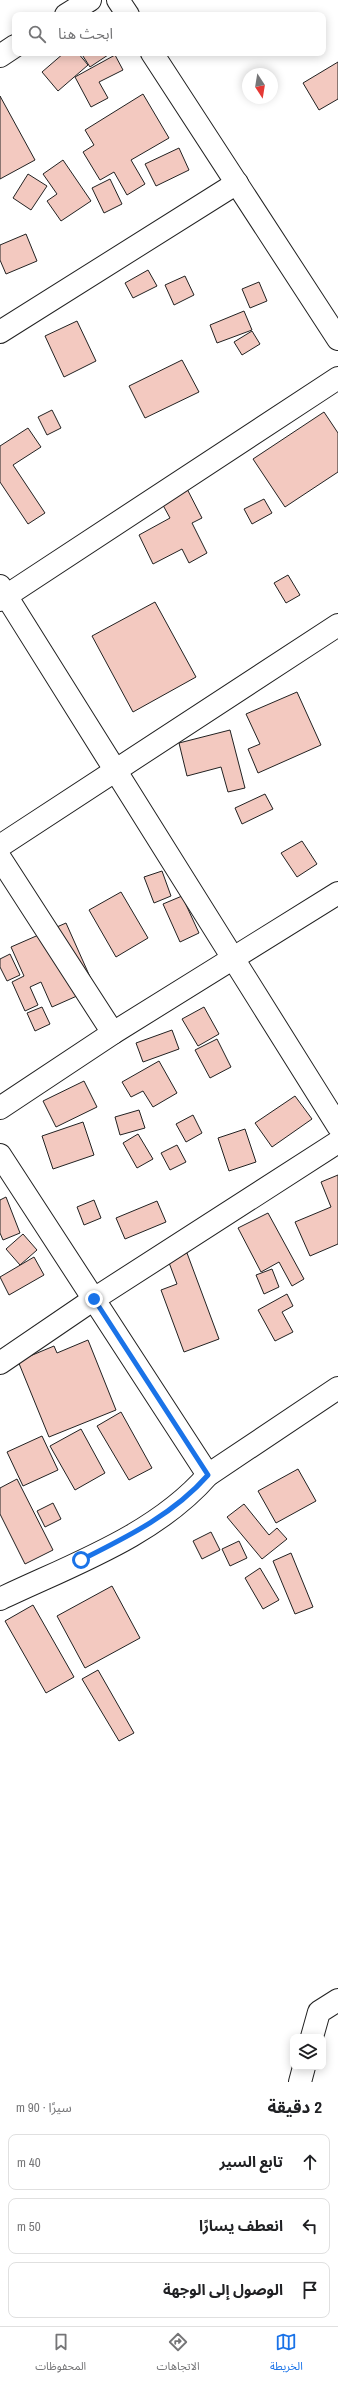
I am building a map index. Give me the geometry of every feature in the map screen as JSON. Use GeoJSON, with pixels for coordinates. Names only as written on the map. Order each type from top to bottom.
{"type":"FeatureCollection","features":[{"type":"Feature","properties":{"kind":"street"},"geometry":{"type":"LineString","coordinates":[[71,12],[90,0]]}},
{"type":"Feature","properties":{"kind":"street"},"geometry":{"type":"LineString","coordinates":[[118,0],[126,12]]}},
{"type":"Feature","properties":{"kind":"street"},"geometry":{"type":"LineString","coordinates":[[0,56],[12,48]]}},
{"type":"Feature","properties":{"kind":"street"},"geometry":{"type":"LineString","coordinates":[[154,56],[338,338]]}},
{"type":"Feature","properties":{"kind":"street"},"geometry":{"type":"LineString","coordinates":[[0,332],[237,183]]}},
{"type":"Feature","properties":{"kind":"street"},"geometry":{"type":"LineString","coordinates":[[338,378],[2,594],[116,772],[338,1126]]}},
{"type":"Feature","properties":{"kind":"street"},"geometry":{"type":"LineString","coordinates":[[0,846],[116,772],[338,625]]}},
{"type":"Feature","properties":{"kind":"street"},"geometry":{"type":"LineString","coordinates":[[0,858],[113,1033]]}},
{"type":"Feature","properties":{"kind":"street"},"geometry":{"type":"LineString","coordinates":[[0,1108],[113,1033],[234,959],[338,892]]}},
{"type":"Feature","properties":{"kind":"street"},"geometry":{"type":"LineString","coordinates":[[0,1363],[94,1299],[338,1142]]}},
{"type":"Feature","properties":{"kind":"street"},"geometry":{"type":"LineString","coordinates":[[0,1155],[208,1475]]}},
{"type":"Feature","properties":{"kind":"street"},"geometry":{"type":"LineString","coordinates":[[0,1599],[143,1529],[197,1488],[208,1475],[338,1388]]}},
{"type":"Feature","properties":{"kind":"street"},"geometry":{"type":"LineString","coordinates":[[313,2034],[319,2012],[338,2000]]}},
{"type":"Feature","properties":{"kind":"street"},"geometry":{"type":"LineString","coordinates":[[300,2082],[303,2070]]}},
{"type":"Feature","properties":{"kind":"building"},"geometry":{"type":"Polygon","coordinates":[[[61,56],[80,56],[88,65],[58,91],[42,72],[61,56]]]}},
{"type":"Feature","properties":{"kind":"building"},"geometry":{"type":"Polygon","coordinates":[[[83,56],[106,56],[90,67],[83,56]]]}},
{"type":"Feature","properties":{"kind":"building"},"geometry":{"type":"Polygon","coordinates":[[[113,56],[116,56],[123,70],[99,82],[108,98],[91,107],[75,77],[113,56]]]}},
{"type":"Feature","properties":{"kind":"building"},"geometry":{"type":"Polygon","coordinates":[[[338,62],[338,99],[319,110],[303,83],[338,62]]]}},
{"type":"Feature","properties":{"kind":"building"},"geometry":{"type":"Polygon","coordinates":[[[143,94],[169,138],[131,160],[145,184],[127,195],[114,172],[100,180],[83,152],[94,145],[85,130],[143,94]]]}},
{"type":"Feature","properties":{"kind":"building"},"geometry":{"type":"Polygon","coordinates":[[[0,96],[35,160],[0,179],[0,96]]]}},
{"type":"Feature","properties":{"kind":"building"},"geometry":{"type":"Polygon","coordinates":[[[179,148],[189,170],[156,186],[145,164],[179,148]]]}},
{"type":"Feature","properties":{"kind":"building"},"geometry":{"type":"Polygon","coordinates":[[[63,160],[91,201],[61,221],[47,201],[57,194],[43,174],[63,160]]]}},
{"type":"Feature","properties":{"kind":"building"},"geometry":{"type":"Polygon","coordinates":[[[28,174],[47,186],[31,210],[13,198],[28,174]]]}},
{"type":"Feature","properties":{"kind":"building"},"geometry":{"type":"Polygon","coordinates":[[[110,179],[122,204],[104,213],[92,188],[110,179]]]}},
{"type":"Feature","properties":{"kind":"building"},"geometry":{"type":"Polygon","coordinates":[[[26,234],[37,261],[6,274],[0,260],[0,245],[26,234]]]}},
{"type":"Feature","properties":{"kind":"building"},"geometry":{"type":"Polygon","coordinates":[[[148,270],[157,286],[133,298],[125,283],[148,270]]]}},
{"type":"Feature","properties":{"kind":"building"},"geometry":{"type":"Polygon","coordinates":[[[185,276],[194,295],[174,305],[165,285],[185,276]]]}},
{"type":"Feature","properties":{"kind":"building"},"geometry":{"type":"Polygon","coordinates":[[[259,282],[267,301],[250,308],[242,289],[259,282]]]}},
{"type":"Feature","properties":{"kind":"building"},"geometry":{"type":"Polygon","coordinates":[[[244,311],[252,330],[217,343],[210,325],[244,311]]]}},
{"type":"Feature","properties":{"kind":"building"},"geometry":{"type":"Polygon","coordinates":[[[77,321],[96,361],[64,377],[45,336],[77,321]]]}},
{"type":"Feature","properties":{"kind":"building"},"geometry":{"type":"Polygon","coordinates":[[[252,331],[260,344],[242,355],[234,342],[252,331]]]}},
{"type":"Feature","properties":{"kind":"building"},"geometry":{"type":"Polygon","coordinates":[[[182,360],[199,392],[145,418],[129,386],[182,360]]]}},
{"type":"Feature","properties":{"kind":"building"},"geometry":{"type":"Polygon","coordinates":[[[52,410],[61,428],[47,435],[38,417],[52,410]]]}},
{"type":"Feature","properties":{"kind":"building"},"geometry":{"type":"Polygon","coordinates":[[[324,412],[338,433],[338,472],[285,507],[253,459],[324,412]]]}},
{"type":"Feature","properties":{"kind":"building"},"geometry":{"type":"Polygon","coordinates":[[[28,428],[41,447],[13,465],[45,513],[28,524],[0,482],[0,446],[28,428]]]}},
{"type":"Feature","properties":{"kind":"building"},"geometry":{"type":"Polygon","coordinates":[[[184,483],[202,518],[192,523],[207,553],[189,563],[182,549],[153,564],[139,535],[170,518],[158,496],[184,483]]]}},
{"type":"Feature","properties":{"kind":"building"},"geometry":{"type":"Polygon","coordinates":[[[264,499],[272,513],[252,524],[244,509],[264,499]]]}},
{"type":"Feature","properties":{"kind":"building"},"geometry":{"type":"Polygon","coordinates":[[[288,575],[300,595],[286,603],[274,583],[288,575]]]}},
{"type":"Feature","properties":{"kind":"building"},"geometry":{"type":"Polygon","coordinates":[[[155,602],[196,677],[133,712],[92,636],[155,602]]]}},
{"type":"Feature","properties":{"kind":"building"},"geometry":{"type":"Polygon","coordinates":[[[297,692],[321,745],[258,773],[248,749],[260,744],[246,714],[297,692]]]}},
{"type":"Feature","properties":{"kind":"building"},"geometry":{"type":"Polygon","coordinates":[[[230,730],[245,788],[228,792],[221,767],[187,776],[179,743],[230,730]]]}},
{"type":"Feature","properties":{"kind":"building"},"geometry":{"type":"Polygon","coordinates":[[[265,794],[273,809],[242,824],[235,808],[265,794]]]}},
{"type":"Feature","properties":{"kind":"building"},"geometry":{"type":"Polygon","coordinates":[[[302,841],[317,864],[297,877],[281,853],[302,841]]]}},
{"type":"Feature","properties":{"kind":"building"},"geometry":{"type":"Polygon","coordinates":[[[162,871],[171,896],[154,903],[144,877],[162,871]]]}},
{"type":"Feature","properties":{"kind":"building"},"geometry":{"type":"Polygon","coordinates":[[[121,892],[148,938],[116,957],[89,910],[121,892]]]}},
{"type":"Feature","properties":{"kind":"building"},"geometry":{"type":"Polygon","coordinates":[[[182,896],[199,933],[180,942],[163,904],[182,896]]]}},
{"type":"Feature","properties":{"kind":"building"},"geometry":{"type":"Polygon","coordinates":[[[66,923],[95,988],[52,1007],[41,982],[30,987],[38,1005],[25,1011],[12,982],[24,976],[11,947],[66,923]]]}},
{"type":"Feature","properties":{"kind":"building"},"geometry":{"type":"Polygon","coordinates":[[[10,954],[20,975],[7,981],[0,967],[0,959],[10,954]]]}},
{"type":"Feature","properties":{"kind":"building"},"geometry":{"type":"Polygon","coordinates":[[[42,1007],[50,1024],[35,1031],[27,1013],[42,1007]]]}},
{"type":"Feature","properties":{"kind":"building"},"geometry":{"type":"Polygon","coordinates":[[[204,1007],[219,1034],[198,1046],[182,1019],[204,1007]]]}},
{"type":"Feature","properties":{"kind":"building"},"geometry":{"type":"Polygon","coordinates":[[[172,1030],[179,1049],[143,1062],[136,1043],[172,1030]]]}},
{"type":"Feature","properties":{"kind":"building"},"geometry":{"type":"Polygon","coordinates":[[[217,1039],[231,1067],[210,1078],[195,1050],[217,1039]]]}},
{"type":"Feature","properties":{"kind":"building"},"geometry":{"type":"Polygon","coordinates":[[[159,1061],[177,1093],[153,1107],[143,1091],[131,1097],[122,1082],[159,1061]]]}},
{"type":"Feature","properties":{"kind":"building"},"geometry":{"type":"Polygon","coordinates":[[[84,1081],[97,1107],[56,1127],[43,1101],[84,1081]]]}},
{"type":"Feature","properties":{"kind":"building"},"geometry":{"type":"Polygon","coordinates":[[[295,1096],[312,1119],[272,1147],[255,1123],[295,1096]]]}},
{"type":"Feature","properties":{"kind":"building"},"geometry":{"type":"Polygon","coordinates":[[[139,1110],[145,1128],[120,1135],[115,1117],[139,1110]]]}},
{"type":"Feature","properties":{"kind":"building"},"geometry":{"type":"Polygon","coordinates":[[[193,1115],[202,1133],[186,1142],[176,1124],[193,1115]]]}},
{"type":"Feature","properties":{"kind":"building"},"geometry":{"type":"Polygon","coordinates":[[[83,1122],[94,1155],[53,1169],[42,1136],[83,1122]]]}},
{"type":"Feature","properties":{"kind":"building"},"geometry":{"type":"Polygon","coordinates":[[[245,1129],[256,1162],[229,1171],[218,1138],[245,1129]]]}},
{"type":"Feature","properties":{"kind":"building"},"geometry":{"type":"Polygon","coordinates":[[[138,1134],[153,1159],[137,1168],[123,1143],[138,1134]]]}},
{"type":"Feature","properties":{"kind":"building"},"geometry":{"type":"Polygon","coordinates":[[[177,1145],[186,1162],[170,1170],[161,1153],[177,1145]]]}},
{"type":"Feature","properties":{"kind":"building"},"geometry":{"type":"Polygon","coordinates":[[[338,1175],[338,1244],[310,1256],[295,1222],[331,1207],[321,1182],[338,1175]]]}},
{"type":"Feature","properties":{"kind":"building"},"geometry":{"type":"Polygon","coordinates":[[[6,1197],[20,1233],[3,1240],[0,1233],[0,1200],[6,1197]]]}},
{"type":"Feature","properties":{"kind":"building"},"geometry":{"type":"Polygon","coordinates":[[[94,1200],[101,1218],[84,1225],[77,1207],[94,1200]]]}},
{"type":"Feature","properties":{"kind":"building"},"geometry":{"type":"Polygon","coordinates":[[[157,1201],[166,1222],[125,1239],[116,1218],[157,1201]]]}},
{"type":"Feature","properties":{"kind":"building"},"geometry":{"type":"Polygon","coordinates":[[[268,1213],[304,1279],[292,1286],[279,1262],[261,1272],[238,1228],[268,1213]]]}},
{"type":"Feature","properties":{"kind":"building"},"geometry":{"type":"Polygon","coordinates":[[[23,1234],[37,1250],[20,1265],[6,1249],[23,1234]]]}},
{"type":"Feature","properties":{"kind":"building"},"geometry":{"type":"Polygon","coordinates":[[[187,1253],[219,1339],[184,1352],[161,1290],[177,1284],[168,1260],[187,1253]]]}},
{"type":"Feature","properties":{"kind":"building"},"geometry":{"type":"Polygon","coordinates":[[[34,1257],[44,1275],[9,1295],[0,1277],[34,1257]]]}},
{"type":"Feature","properties":{"kind":"building"},"geometry":{"type":"Polygon","coordinates":[[[272,1269],[279,1287],[264,1294],[256,1275],[272,1269]]]}},
{"type":"Feature","properties":{"kind":"building"},"geometry":{"type":"Polygon","coordinates":[[[287,1294],[293,1306],[282,1312],[293,1332],[275,1341],[258,1310],[287,1294]]]}},
{"type":"Feature","properties":{"kind":"building"},"geometry":{"type":"Polygon","coordinates":[[[88,1340],[116,1410],[49,1437],[18,1361],[54,1346],[57,1353],[88,1340]]]}},
{"type":"Feature","properties":{"kind":"building"},"geometry":{"type":"Polygon","coordinates":[[[121,1412],[152,1468],[129,1480],[97,1426],[121,1412]]]}},
{"type":"Feature","properties":{"kind":"building"},"geometry":{"type":"Polygon","coordinates":[[[81,1429],[105,1473],[75,1490],[50,1446],[81,1429]]]}},
{"type":"Feature","properties":{"kind":"building"},"geometry":{"type":"Polygon","coordinates":[[[42,1436],[58,1470],[23,1486],[7,1452],[42,1436]]]}},
{"type":"Feature","properties":{"kind":"building"},"geometry":{"type":"Polygon","coordinates":[[[298,1469],[316,1501],[276,1523],[258,1491],[298,1469]]]}},
{"type":"Feature","properties":{"kind":"building"},"geometry":{"type":"Polygon","coordinates":[[[17,1479],[53,1550],[25,1564],[0,1514],[0,1488],[17,1479]]]}},
{"type":"Feature","properties":{"kind":"building"},"geometry":{"type":"Polygon","coordinates":[[[53,1503],[61,1519],[45,1527],[37,1511],[53,1503]]]}},
{"type":"Feature","properties":{"kind":"building"},"geometry":{"type":"Polygon","coordinates":[[[244,1504],[269,1535],[277,1528],[287,1539],[262,1559],[227,1517],[244,1504]]]}},
{"type":"Feature","properties":{"kind":"building"},"geometry":{"type":"Polygon","coordinates":[[[211,1532],[220,1550],[202,1559],[193,1541],[211,1532]]]}},
{"type":"Feature","properties":{"kind":"building"},"geometry":{"type":"Polygon","coordinates":[[[239,1541],[247,1558],[230,1566],[222,1549],[239,1541]]]}},
{"type":"Feature","properties":{"kind":"building"},"geometry":{"type":"Polygon","coordinates":[[[291,1553],[313,1607],[295,1614],[273,1561],[291,1553]]]}},
{"type":"Feature","properties":{"kind":"building"},"geometry":{"type":"Polygon","coordinates":[[[260,1568],[279,1600],[263,1609],[245,1578],[260,1568]]]}},
{"type":"Feature","properties":{"kind":"building"},"geometry":{"type":"Polygon","coordinates":[[[112,1586],[140,1638],[85,1668],[57,1616],[112,1586]]]}},
{"type":"Feature","properties":{"kind":"building"},"geometry":{"type":"Polygon","coordinates":[[[33,1605],[74,1677],[46,1693],[5,1621],[33,1605]]]}},
{"type":"Feature","properties":{"kind":"building"},"geometry":{"type":"Polygon","coordinates":[[[98,1670],[134,1733],[119,1741],[82,1679],[98,1670]]]}},
{"type":"Feature","properties":{"kind":"route"},"geometry":{"type":"LineString","coordinates":[[81,1560],[143,1529],[197,1488],[208,1475],[94,1299]]}}]}
